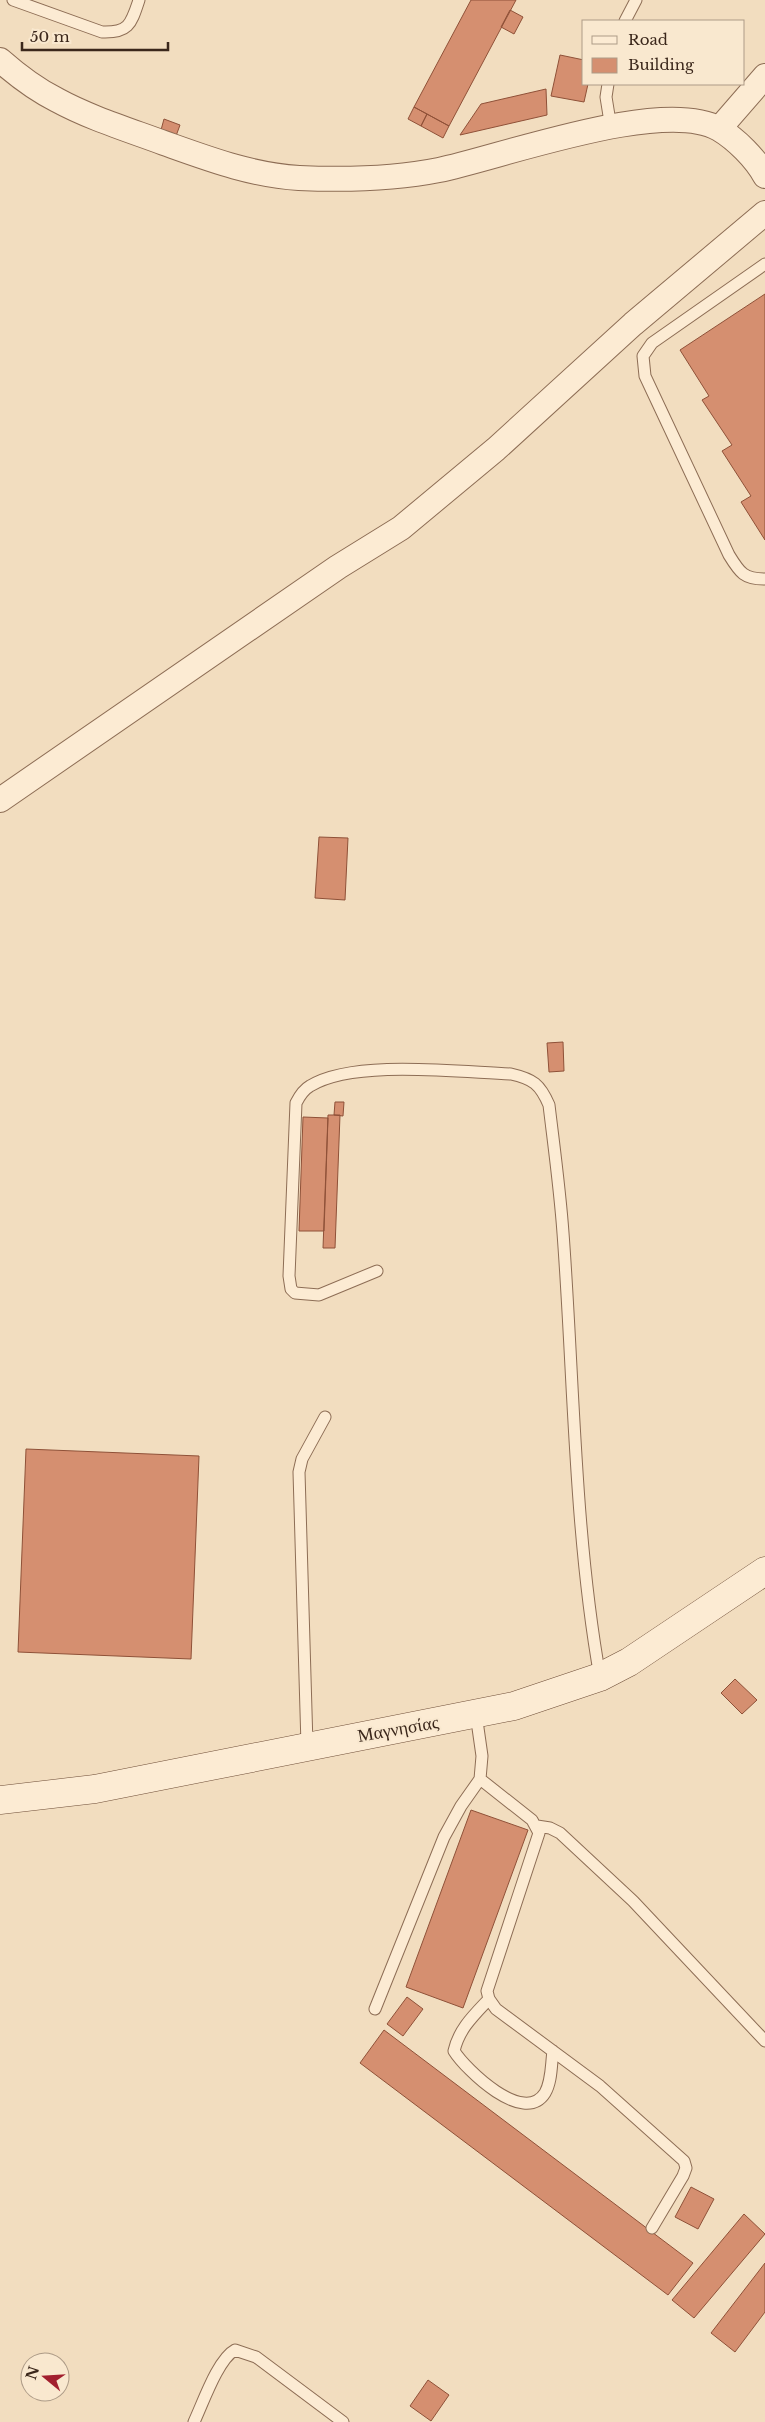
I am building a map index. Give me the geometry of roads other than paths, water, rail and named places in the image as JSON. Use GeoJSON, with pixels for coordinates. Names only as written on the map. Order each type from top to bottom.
{"type":"FeatureCollection","features":[{"type":"Feature","properties":{"kind":"street"},"geometry":{"type":"LineString","coordinates":[[0,60],[58,100],[124,128],[227,166],[262,174],[300,178],[380,177],[438,170],[587,132],[660,120],[696,122],[719,129],[744,149],[765,176]]}},
{"type":"Feature","properties":{"kind":"street"},"geometry":{"type":"LineString","coordinates":[[719,129],[765,76]]}},
{"type":"Feature","properties":{"kind":"street"},"geometry":{"type":"LineString","coordinates":[[0,800],[338,566],[401,528],[496,449],[633,324],[765,213]]}},
{"type":"Feature","properties":{"kind":"street","name":"Μαγνησίας"},"geometry":{"type":"LineString","coordinates":[[0,1800],[95,1789],[307,1745],[514,1706],[600,1677],[629,1662],[765,1571]]}},
{"type":"Feature","properties":{"kind":"lane"},"geometry":{"type":"LineString","coordinates":[[13,0],[102,32],[124,30],[132,19],[140,0]]}},
{"type":"Feature","properties":{"kind":"lane"},"geometry":{"type":"LineString","coordinates":[[626,20],[636,0]]}},
{"type":"Feature","properties":{"kind":"lane"},"geometry":{"type":"LineString","coordinates":[[608,85],[606,97],[612,128]]}},
{"type":"Feature","properties":{"kind":"lane"},"geometry":{"type":"LineString","coordinates":[[765,264],[652,343],[643,356],[645,376],[729,556],[739,571],[750,579],[765,579]]}},
{"type":"Feature","properties":{"kind":"lane"},"geometry":{"type":"LineString","coordinates":[[377,1271],[319,1295],[295,1293],[291,1289],[289,1276],[296,1104],[308,1086],[348,1073],[390,1070],[511,1074],[527,1078],[542,1088],[549,1105],[563,1230],[575,1438],[590,1622],[600,1677]]}},
{"type":"Feature","properties":{"kind":"lane"},"geometry":{"type":"LineString","coordinates":[[307,1745],[299,1472],[302,1460],[326,1417]]}},
{"type":"Feature","properties":{"kind":"lane"},"geometry":{"type":"LineString","coordinates":[[375,2009],[444,1837],[461,1806],[480,1779],[482,1756],[476,1714]]}},
{"type":"Feature","properties":{"kind":"lane"},"geometry":{"type":"LineString","coordinates":[[480,1779],[537,1826],[550,1828],[560,1833],[633,1901],[765,2041]]}},
{"type":"Feature","properties":{"kind":"lane"},"geometry":{"type":"LineString","coordinates":[[537,1826],[539,1833],[487,1991],[489,1999],[496,2009],[600,2086],[684,2161],[686,2168],[683,2176],[652,2228]]}},
{"type":"Feature","properties":{"kind":"lane"},"geometry":{"type":"LineString","coordinates":[[489,1999],[468,2020],[457,2037],[454,2052],[462,2064],[486,2085],[504,2098],[526,2103],[538,2100],[545,2094],[550,2079],[553,2051]]}},
{"type":"Feature","properties":{"kind":"lane"},"geometry":{"type":"LineString","coordinates":[[194,2422],[222,2363],[228,2354],[235,2350],[256,2357],[343,2422]]}}]}
